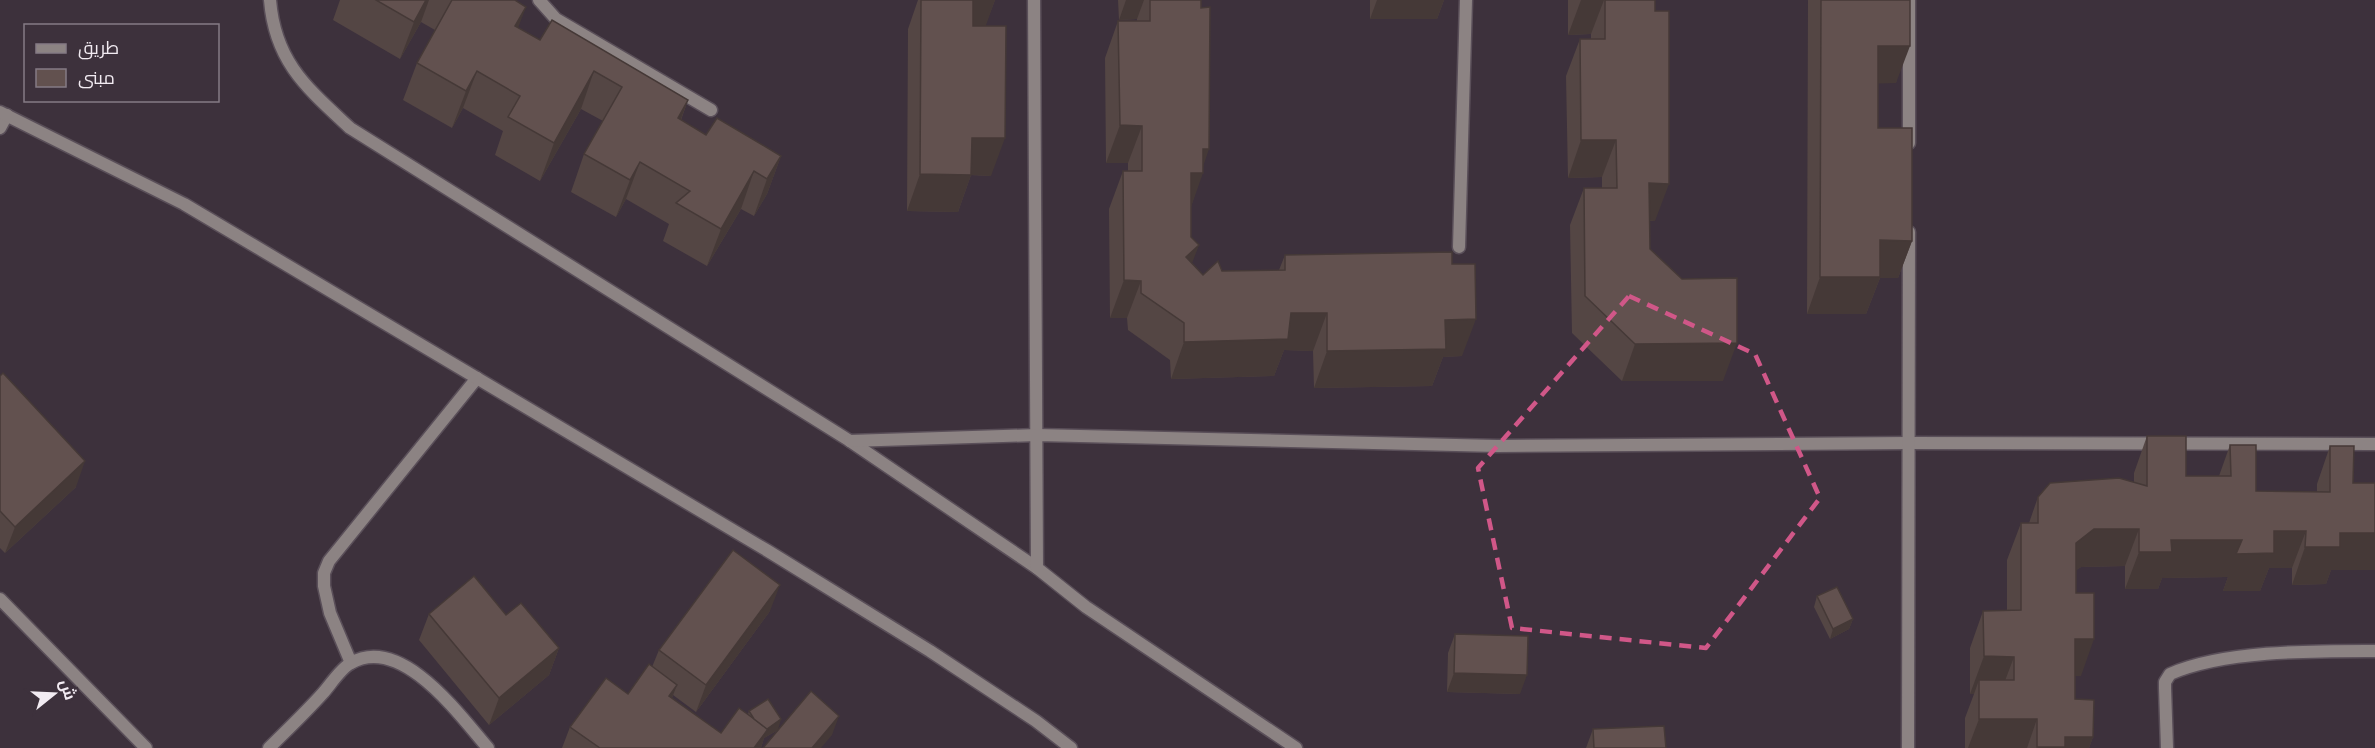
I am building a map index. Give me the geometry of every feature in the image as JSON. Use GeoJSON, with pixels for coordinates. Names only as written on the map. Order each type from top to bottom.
{"type":"FeatureCollection","features":[{"type":"Feature","properties":{"kind":"street"},"geometry":{"type":"LineString","coordinates":[[270,0],[272,22],[285,58],[308,88],[350,128],[850,441],[1037,568],[1086,607],[1296,748]]}},
{"type":"Feature","properties":{"kind":"street"},"geometry":{"type":"LineString","coordinates":[[539,0],[556,19],[711,110]]}},
{"type":"Feature","properties":{"kind":"street"},"geometry":{"type":"LineString","coordinates":[[1034,0],[1037,568]]}},
{"type":"Feature","properties":{"kind":"street"},"geometry":{"type":"LineString","coordinates":[[1459,247],[1467,0]]}},
{"type":"Feature","properties":{"kind":"street"},"geometry":{"type":"LineString","coordinates":[[1909,0],[1909,156]]}},
{"type":"Feature","properties":{"kind":"street"},"geometry":{"type":"LineString","coordinates":[[0,128],[3,113],[184,204],[768,550],[930,651],[1036,721],[1071,748]]}},
{"type":"Feature","properties":{"kind":"street"},"geometry":{"type":"LineString","coordinates":[[1908,748],[1909,215]]}},
{"type":"Feature","properties":{"kind":"street"},"geometry":{"type":"LineString","coordinates":[[351,663],[330,613],[324,573],[329,561],[477,378]]}},
{"type":"Feature","properties":{"kind":"street"},"geometry":{"type":"LineString","coordinates":[[850,441],[1036,435],[1497,446],[1909,443],[2375,444]]}},
{"type":"Feature","properties":{"kind":"street"},"geometry":{"type":"LineString","coordinates":[[0,599],[146,748]]}},
{"type":"Feature","properties":{"kind":"street"},"geometry":{"type":"LineString","coordinates":[[2166,748],[2165,682],[2170,674],[2224,660],[2303,651],[2375,651]]}},
{"type":"Feature","properties":{"kind":"street"},"geometry":{"type":"LineString","coordinates":[[268,748],[351,663],[372,657],[391,658],[417,674],[441,696],[488,748]]}},
{"type":"Feature","properties":{"kind":"highlighted area"},"geometry":{"type":"Polygon","coordinates":[[[1629,296],[1755,354],[1820,498],[1706,648],[1512,628],[1478,468],[1629,296]]]}},
{"type":"Feature","properties":{"kind":"building"},"geometry":{"type":"Polygon","coordinates":[[[376,0],[426,0],[414,22],[376,0]]]}},
{"type":"Feature","properties":{"kind":"building"},"geometry":{"type":"Polygon","coordinates":[[[452,0],[515,0],[526,7],[515,26],[540,40],[552,20],[688,100],[678,118],[706,135],[717,118],[781,156],[767,179],[754,171],[721,229],[676,203],[690,191],[640,162],[630,180],[584,154],[622,87],[594,71],[554,143],[508,117],[520,96],[477,71],[466,91],[417,63],[452,0]]]}},
{"type":"Feature","properties":{"kind":"building"},"geometry":{"type":"Polygon","coordinates":[[[921,0],[973,0],[973,26],[1006,26],[1005,138],[972,138],[971,175],[920,174],[921,0]]]}},
{"type":"Feature","properties":{"kind":"building"},"geometry":{"type":"Polygon","coordinates":[[[1150,0],[1201,0],[1201,8],[1210,7],[1209,149],[1203,149],[1203,173],[1191,173],[1191,237],[1199,245],[1186,257],[1203,275],[1218,261],[1222,271],[1285,270],[1285,255],[1452,252],[1452,264],[1475,264],[1476,319],[1445,320],[1446,349],[1327,351],[1327,313],[1291,313],[1288,339],[1184,342],[1184,323],[1141,293],[1141,281],[1124,280],[1123,171],[1142,171],[1142,126],[1120,125],[1118,21],[1150,21],[1150,0]]]}},
{"type":"Feature","properties":{"kind":"building"},"geometry":{"type":"Polygon","coordinates":[[[1605,0],[1655,0],[1655,11],[1669,11],[1669,184],[1649,183],[1650,249],[1682,279],[1737,278],[1737,343],[1635,344],[1585,296],[1584,188],[1617,188],[1616,140],[1581,140],[1580,39],[1605,39],[1605,0]]]}},
{"type":"Feature","properties":{"kind":"building"},"geometry":{"type":"Polygon","coordinates":[[[1821,0],[1910,0],[1910,46],[1878,46],[1878,128],[1912,128],[1912,241],[1880,240],[1880,277],[1820,277],[1821,0]]]}},
{"type":"Feature","properties":{"kind":"building"},"geometry":{"type":"Polygon","coordinates":[[[3,373],[85,461],[15,527],[0,511],[0,376],[3,373]]]}},
{"type":"Feature","properties":{"kind":"building"},"geometry":{"type":"Polygon","coordinates":[[[2147,436],[2186,436],[2186,476],[2231,476],[2230,445],[2256,445],[2256,491],[2330,492],[2330,446],[2354,446],[2353,483],[2375,483],[2375,533],[2340,533],[2340,547],[2305,547],[2306,531],[2274,531],[2274,553],[2236,554],[2242,540],[2171,540],[2172,552],[2139,552],[2139,529],[2094,529],[2076,543],[2076,593],[2094,593],[2094,639],[2075,639],[2075,699],[2094,700],[2093,737],[2065,737],[2065,747],[2037,747],[2037,719],[1979,719],[1979,680],[2014,680],[2014,657],[1984,656],[1983,611],[2021,610],[2021,523],[2038,523],[2038,497],[2050,483],[2119,478],[2147,486],[2147,436]]]}},
{"type":"Feature","properties":{"kind":"building"},"geometry":{"type":"Polygon","coordinates":[[[733,550],[780,585],[706,685],[659,650],[733,550]]]}},
{"type":"Feature","properties":{"kind":"building"},"geometry":{"type":"Polygon","coordinates":[[[474,576],[506,615],[521,603],[559,648],[499,698],[429,614],[474,576]]]}},
{"type":"Feature","properties":{"kind":"building"},"geometry":{"type":"Polygon","coordinates":[[[1837,587],[1853,619],[1833,629],[1817,596],[1837,587]]]}},
{"type":"Feature","properties":{"kind":"building"},"geometry":{"type":"Polygon","coordinates":[[[1455,634],[1528,636],[1527,675],[1454,673],[1455,634]]]}},
{"type":"Feature","properties":{"kind":"building"},"geometry":{"type":"Polygon","coordinates":[[[649,664],[677,685],[669,696],[721,733],[739,708],[768,729],[754,748],[600,748],[570,727],[606,678],[628,694],[649,664]]]}},
{"type":"Feature","properties":{"kind":"building"},"geometry":{"type":"Polygon","coordinates":[[[811,691],[839,716],[812,748],[763,748],[811,691]]]}},
{"type":"Feature","properties":{"kind":"building"},"geometry":{"type":"Polygon","coordinates":[[[768,699],[781,719],[767,729],[754,719],[749,711],[768,699]]]}},
{"type":"Feature","properties":{"kind":"building"},"geometry":{"type":"Polygon","coordinates":[[[1664,726],[1666,748],[1594,748],[1593,729],[1664,726]]]}}]}
